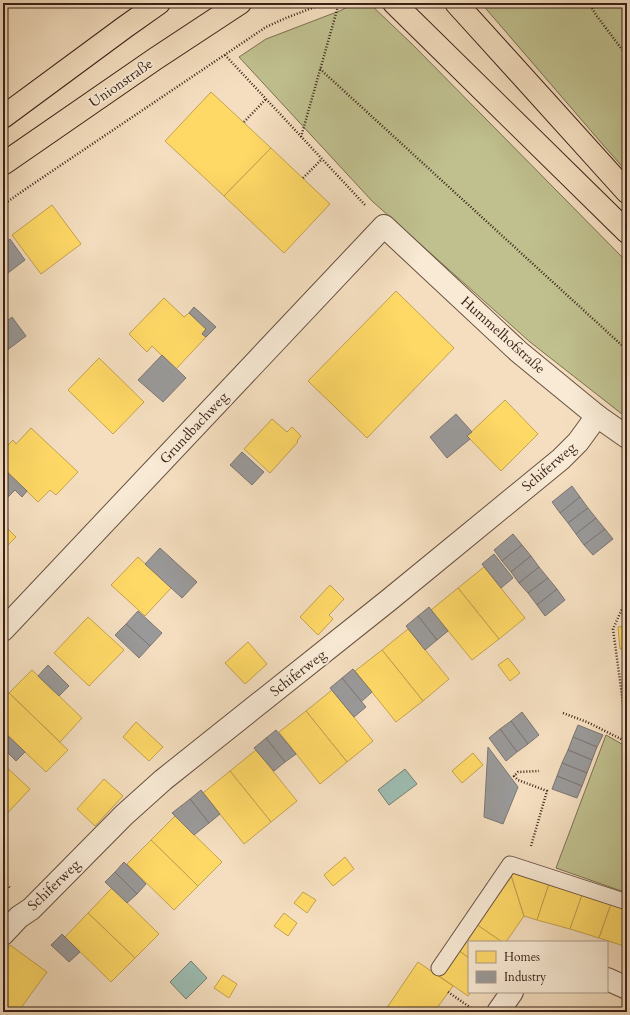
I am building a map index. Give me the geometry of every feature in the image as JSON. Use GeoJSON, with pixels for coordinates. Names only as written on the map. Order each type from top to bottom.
{"type":"FeatureCollection","features":[{"type":"Feature","properties":{"kind":"main road"},"geometry":{"type":"LineString","coordinates":[[3,117],[159,3]]}},
{"type":"Feature","properties":{"kind":"main road","name":"Unionstraße"},"geometry":{"type":"LineString","coordinates":[[3,164],[155,59],[240,3]]}},
{"type":"Feature","properties":{"kind":"main road"},"geometry":{"type":"LineString","coordinates":[[394,3],[627,232]]}},
{"type":"Feature","properties":{"kind":"main road"},"geometry":{"type":"LineString","coordinates":[[456,3],[627,192]]}},
{"type":"Feature","properties":{"kind":"street","name":"Hummelhofstraße"},"geometry":{"type":"LineString","coordinates":[[384,226],[520,352],[597,416],[627,437]]}},
{"type":"Feature","properties":{"kind":"street","name":"Grundbachweg"},"geometry":{"type":"LineString","coordinates":[[3,630],[384,226]]}},
{"type":"Feature","properties":{"kind":"street","name":"Schiferweg"},"geometry":{"type":"LineString","coordinates":[[3,934],[15,921],[38,902],[142,798],[389,600],[561,459],[578,442],[597,416]]}},
{"type":"Feature","properties":{"kind":"street"},"geometry":{"type":"LineString","coordinates":[[608,979],[627,988]]}},
{"type":"Feature","properties":{"kind":"street"},"geometry":{"type":"LineString","coordinates":[[498,1012],[511,993]]}},
{"type":"Feature","properties":{"kind":"lane"},"geometry":{"type":"LineString","coordinates":[[439,968],[510,864],[627,902]]}},
{"type":"Feature","properties":{"kind":"path"},"geometry":{"type":"LineString","coordinates":[[3,205],[266,28],[286,18],[325,3]]}},
{"type":"Feature","properties":{"kind":"path"},"geometry":{"type":"LineString","coordinates":[[301,137],[339,3]]}},
{"type":"Feature","properties":{"kind":"path"},"geometry":{"type":"LineString","coordinates":[[589,3],[596,15],[627,56]]}},
{"type":"Feature","properties":{"kind":"path"},"geometry":{"type":"LineString","coordinates":[[226,54],[369,209]]}},
{"type":"Feature","properties":{"kind":"path"},"geometry":{"type":"LineString","coordinates":[[320,69],[627,350]]}},
{"type":"Feature","properties":{"kind":"path"},"geometry":{"type":"LineString","coordinates":[[244,122],[266,99]]}},
{"type":"Feature","properties":{"kind":"path"},"geometry":{"type":"LineString","coordinates":[[303,178],[322,159]]}},
{"type":"Feature","properties":{"kind":"path"},"geometry":{"type":"LineString","coordinates":[[626,725],[613,629],[622,609],[627,608]]}},
{"type":"Feature","properties":{"kind":"path"},"geometry":{"type":"LineString","coordinates":[[563,713],[587,722],[627,742]]}},
{"type":"Feature","properties":{"kind":"path"},"geometry":{"type":"LineString","coordinates":[[530,847],[546,791],[518,780],[514,776],[518,772],[539,771]]}},
{"type":"Feature","properties":{"kind":"path"},"geometry":{"type":"LineString","coordinates":[[448,992],[476,1012]]}},
{"type":"Feature","properties":{"kind":"green space"},"geometry":{"type":"Polygon","coordinates":[[[353,3],[369,3],[413,45],[627,262],[627,418],[530,342],[372,201],[239,57],[266,39],[342,10],[353,3]]]}},
{"type":"Feature","properties":{"kind":"green space"},"geometry":{"type":"Polygon","coordinates":[[[481,3],[627,3],[627,172],[604,146],[481,3]]]}},
{"type":"Feature","properties":{"kind":"green space"},"geometry":{"type":"Polygon","coordinates":[[[606,735],[627,747],[627,893],[556,868],[606,735]]]}},
{"type":"Feature","properties":{"kind":"water"},"geometry":{"type":"Polygon","coordinates":[[[405,769],[417,784],[389,805],[378,790],[405,769]]]}},
{"type":"Feature","properties":{"kind":"water"},"geometry":{"type":"Polygon","coordinates":[[[191,961],[207,978],[186,999],[170,982],[191,961]]]}},
{"type":"Feature","properties":{"kind":"building: Homes"},"geometry":{"type":"Polygon","coordinates":[[[211,92],[271,148],[224,196],[165,141],[211,92]]]}},
{"type":"Feature","properties":{"kind":"building: Homes"},"geometry":{"type":"Polygon","coordinates":[[[271,148],[330,204],[284,253],[224,196],[271,148]]]}},
{"type":"Feature","properties":{"kind":"building: Homes"},"geometry":{"type":"Polygon","coordinates":[[[52,205],[81,244],[41,274],[12,235],[52,205]]]}},
{"type":"Feature","properties":{"kind":"building: Homes"},"geometry":{"type":"Polygon","coordinates":[[[396,291],[454,348],[367,438],[308,381],[396,291]]]}},
{"type":"Feature","properties":{"kind":"building: Homes"},"geometry":{"type":"Polygon","coordinates":[[[164,298],[184,317],[189,313],[206,329],[202,334],[206,337],[176,369],[152,346],[147,352],[129,334],[164,298]]]}},
{"type":"Feature","properties":{"kind":"building: Homes"},"geometry":{"type":"Polygon","coordinates":[[[99,358],[144,402],[113,434],[68,390],[99,358]]]}},
{"type":"Feature","properties":{"kind":"building: Homes"},"geometry":{"type":"Polygon","coordinates":[[[505,400],[538,434],[501,471],[467,436],[505,400]]]}},
{"type":"Feature","properties":{"kind":"building: Homes"},"geometry":{"type":"Polygon","coordinates":[[[272,419],[287,432],[292,427],[301,436],[297,441],[298,442],[270,473],[244,449],[272,419]]]}},
{"type":"Feature","properties":{"kind":"building: Homes"},"geometry":{"type":"Polygon","coordinates":[[[31,428],[78,472],[56,495],[50,490],[38,502],[3,468],[3,450],[13,440],[16,444],[31,428]]]}},
{"type":"Feature","properties":{"kind":"building: Homes"},"geometry":{"type":"Polygon","coordinates":[[[3,524],[16,537],[3,550],[3,524]]]}},
{"type":"Feature","properties":{"kind":"building: Homes"},"geometry":{"type":"Polygon","coordinates":[[[138,557],[171,588],[145,616],[111,585],[138,557]]]}},
{"type":"Feature","properties":{"kind":"building: Homes"},"geometry":{"type":"Polygon","coordinates":[[[484,567],[525,618],[499,639],[458,588],[484,567]]]}},
{"type":"Feature","properties":{"kind":"building: Homes"},"geometry":{"type":"Polygon","coordinates":[[[330,585],[344,599],[329,615],[333,619],[318,635],[300,617],[330,585]]]}},
{"type":"Feature","properties":{"kind":"building: Homes"},"geometry":{"type":"Polygon","coordinates":[[[458,588],[499,639],[472,660],[431,610],[458,588]]]}},
{"type":"Feature","properties":{"kind":"building: Homes"},"geometry":{"type":"Polygon","coordinates":[[[88,617],[124,650],[89,686],[54,653],[88,617]]]}},
{"type":"Feature","properties":{"kind":"building: Homes"},"geometry":{"type":"Polygon","coordinates":[[[627,626],[627,648],[620,649],[618,627],[627,626]]]}},
{"type":"Feature","properties":{"kind":"building: Homes"},"geometry":{"type":"Polygon","coordinates":[[[408,629],[449,679],[423,701],[382,650],[408,629]]]}},
{"type":"Feature","properties":{"kind":"building: Homes"},"geometry":{"type":"Polygon","coordinates":[[[248,642],[267,664],[245,684],[225,663],[248,642]]]}},
{"type":"Feature","properties":{"kind":"building: Homes"},"geometry":{"type":"Polygon","coordinates":[[[382,650],[423,701],[396,722],[355,671],[382,650]]]}},
{"type":"Feature","properties":{"kind":"building: Homes"},"geometry":{"type":"Polygon","coordinates":[[[508,658],[520,673],[510,681],[498,665],[508,658]]]}},
{"type":"Feature","properties":{"kind":"building: Homes"},"geometry":{"type":"Polygon","coordinates":[[[32,670],[82,718],[60,742],[9,693],[32,670]]]}},
{"type":"Feature","properties":{"kind":"building: Homes"},"geometry":{"type":"Polygon","coordinates":[[[332,690],[373,741],[347,762],[306,711],[332,690]]]}},
{"type":"Feature","properties":{"kind":"building: Homes"},"geometry":{"type":"Polygon","coordinates":[[[9,693],[68,750],[46,772],[3,731],[3,700],[9,693]]]}},
{"type":"Feature","properties":{"kind":"building: Homes"},"geometry":{"type":"Polygon","coordinates":[[[306,711],[347,762],[320,784],[279,732],[306,711]]]}},
{"type":"Feature","properties":{"kind":"building: Homes"},"geometry":{"type":"Polygon","coordinates":[[[136,722],[163,747],[149,761],[123,737],[136,722]]]}},
{"type":"Feature","properties":{"kind":"building: Homes"},"geometry":{"type":"Polygon","coordinates":[[[256,750],[297,801],[271,822],[230,771],[256,750]]]}},
{"type":"Feature","properties":{"kind":"building: Homes"},"geometry":{"type":"Polygon","coordinates":[[[473,753],[483,765],[462,783],[452,771],[473,753]]]}},
{"type":"Feature","properties":{"kind":"building: Homes"},"geometry":{"type":"Polygon","coordinates":[[[3,764],[30,789],[3,818],[3,764]]]}},
{"type":"Feature","properties":{"kind":"building: Homes"},"geometry":{"type":"Polygon","coordinates":[[[230,771],[271,822],[244,844],[203,793],[230,771]]]}},
{"type":"Feature","properties":{"kind":"building: Homes"},"geometry":{"type":"Polygon","coordinates":[[[104,779],[123,796],[95,826],[77,809],[104,779]]]}},
{"type":"Feature","properties":{"kind":"building: Homes"},"geometry":{"type":"Polygon","coordinates":[[[175,816],[222,862],[198,886],[151,840],[175,816]]]}},
{"type":"Feature","properties":{"kind":"building: Homes"},"geometry":{"type":"Polygon","coordinates":[[[151,840],[198,886],[174,910],[127,864],[151,840]]]}},
{"type":"Feature","properties":{"kind":"building: Homes"},"geometry":{"type":"Polygon","coordinates":[[[345,857],[354,869],[333,886],[324,875],[345,857]]]}},
{"type":"Feature","properties":{"kind":"building: Homes"},"geometry":{"type":"Polygon","coordinates":[[[510,872],[524,916],[507,941],[501,941],[476,924],[510,872]]]}},
{"type":"Feature","properties":{"kind":"building: Homes"},"geometry":{"type":"Polygon","coordinates":[[[510,872],[549,884],[537,920],[524,916],[510,872]]]}},
{"type":"Feature","properties":{"kind":"building: Homes"},"geometry":{"type":"Polygon","coordinates":[[[549,884],[582,895],[570,929],[537,920],[549,884]]]}},
{"type":"Feature","properties":{"kind":"building: Homes"},"geometry":{"type":"Polygon","coordinates":[[[112,888],[159,934],[135,958],[88,913],[112,888]]]}},
{"type":"Feature","properties":{"kind":"building: Homes"},"geometry":{"type":"Polygon","coordinates":[[[303,892],[316,900],[307,913],[294,903],[303,892]]]}},
{"type":"Feature","properties":{"kind":"building: Homes"},"geometry":{"type":"Polygon","coordinates":[[[582,895],[611,904],[599,938],[570,929],[582,895]]]}},
{"type":"Feature","properties":{"kind":"building: Homes"},"geometry":{"type":"Polygon","coordinates":[[[611,904],[627,909],[627,947],[599,938],[611,904]]]}},
{"type":"Feature","properties":{"kind":"building: Homes"},"geometry":{"type":"Polygon","coordinates":[[[88,913],[135,958],[111,982],[65,937],[88,913]]]}},
{"type":"Feature","properties":{"kind":"building: Homes"},"geometry":{"type":"Polygon","coordinates":[[[284,913],[297,923],[288,936],[274,926],[284,913]]]}},
{"type":"Feature","properties":{"kind":"building: Homes"},"geometry":{"type":"Polygon","coordinates":[[[476,924],[501,941],[468,941],[468,957],[458,950],[476,924]]]}},
{"type":"Feature","properties":{"kind":"building: Homes"},"geometry":{"type":"Polygon","coordinates":[[[10,945],[47,972],[18,1012],[3,1012],[3,955],[10,945]]]}},
{"type":"Feature","properties":{"kind":"building: Homes"},"geometry":{"type":"Polygon","coordinates":[[[458,950],[468,957],[468,993],[470,993],[468,996],[439,976],[458,950]]]}},
{"type":"Feature","properties":{"kind":"building: Homes"},"geometry":{"type":"Polygon","coordinates":[[[418,962],[453,986],[434,1012],[384,1012],[418,962]]]}},
{"type":"Feature","properties":{"kind":"building: Homes"},"geometry":{"type":"Polygon","coordinates":[[[223,975],[237,984],[229,998],[214,988],[223,975]]]}},
{"type":"Feature","properties":{"kind":"building: Homes"},"geometry":{"type":"Polygon","coordinates":[[[531,1007],[539,1012],[528,1012],[531,1007]]]}},
{"type":"Feature","properties":{"kind":"building: Industry"},"geometry":{"type":"Polygon","coordinates":[[[10,239],[25,260],[4,276],[3,244],[10,239]]]}},
{"type":"Feature","properties":{"kind":"building: Industry"},"geometry":{"type":"Polygon","coordinates":[[[194,307],[216,327],[206,337],[202,334],[206,329],[189,313],[194,307]]]}},
{"type":"Feature","properties":{"kind":"building: Industry"},"geometry":{"type":"Polygon","coordinates":[[[12,317],[26,336],[6,351],[3,347],[3,324],[12,317]]]}},
{"type":"Feature","properties":{"kind":"building: Industry"},"geometry":{"type":"Polygon","coordinates":[[[162,355],[186,378],[163,402],[138,380],[162,355]]]}},
{"type":"Feature","properties":{"kind":"building: Industry"},"geometry":{"type":"Polygon","coordinates":[[[456,414],[472,432],[467,436],[470,439],[447,458],[430,437],[456,414]]]}},
{"type":"Feature","properties":{"kind":"building: Industry"},"geometry":{"type":"Polygon","coordinates":[[[242,452],[264,472],[252,485],[230,465],[242,452]]]}},
{"type":"Feature","properties":{"kind":"building: Industry"},"geometry":{"type":"Polygon","coordinates":[[[3,468],[27,491],[22,497],[15,490],[6,499],[3,496],[3,468]]]}},
{"type":"Feature","properties":{"kind":"building: Industry"},"geometry":{"type":"Polygon","coordinates":[[[572,486],[580,497],[560,513],[552,502],[572,486]]]}},
{"type":"Feature","properties":{"kind":"building: Industry"},"geometry":{"type":"Polygon","coordinates":[[[580,497],[588,508],[568,523],[560,513],[580,497]]]}},
{"type":"Feature","properties":{"kind":"building: Industry"},"geometry":{"type":"Polygon","coordinates":[[[588,508],[596,518],[576,534],[568,523],[588,508]]]}},
{"type":"Feature","properties":{"kind":"building: Industry"},"geometry":{"type":"Polygon","coordinates":[[[596,518],[605,529],[584,545],[576,534],[596,518]]]}},
{"type":"Feature","properties":{"kind":"building: Industry"},"geometry":{"type":"Polygon","coordinates":[[[605,529],[613,539],[593,555],[584,545],[605,529]]]}},
{"type":"Feature","properties":{"kind":"building: Industry"},"geometry":{"type":"Polygon","coordinates":[[[513,534],[522,545],[502,561],[494,550],[513,534]]]}},
{"type":"Feature","properties":{"kind":"building: Industry"},"geometry":{"type":"Polygon","coordinates":[[[522,545],[531,556],[511,572],[502,561],[522,545]]]}},
{"type":"Feature","properties":{"kind":"building: Industry"},"geometry":{"type":"Polygon","coordinates":[[[160,548],[197,582],[182,598],[145,564],[160,548]]]}},
{"type":"Feature","properties":{"kind":"building: Industry"},"geometry":{"type":"Polygon","coordinates":[[[494,554],[513,578],[501,588],[482,564],[494,554]]]}},
{"type":"Feature","properties":{"kind":"building: Industry"},"geometry":{"type":"Polygon","coordinates":[[[531,556],[539,567],[519,583],[511,572],[531,556]]]}},
{"type":"Feature","properties":{"kind":"building: Industry"},"geometry":{"type":"Polygon","coordinates":[[[539,567],[548,578],[528,593],[519,583],[539,567]]]}},
{"type":"Feature","properties":{"kind":"building: Industry"},"geometry":{"type":"Polygon","coordinates":[[[548,578],[557,589],[537,605],[528,593],[548,578]]]}},
{"type":"Feature","properties":{"kind":"building: Industry"},"geometry":{"type":"Polygon","coordinates":[[[557,589],[565,600],[545,616],[537,605],[557,589]]]}},
{"type":"Feature","properties":{"kind":"building: Industry"},"geometry":{"type":"Polygon","coordinates":[[[429,607],[448,631],[437,640],[418,616],[429,607]]]}},
{"type":"Feature","properties":{"kind":"building: Industry"},"geometry":{"type":"Polygon","coordinates":[[[138,611],[162,633],[150,646],[126,624],[138,611]]]}},
{"type":"Feature","properties":{"kind":"building: Industry"},"geometry":{"type":"Polygon","coordinates":[[[418,616],[437,640],[425,650],[406,626],[418,616]]]}},
{"type":"Feature","properties":{"kind":"building: Industry"},"geometry":{"type":"Polygon","coordinates":[[[126,624],[150,646],[139,658],[115,635],[126,624]]]}},
{"type":"Feature","properties":{"kind":"building: Industry"},"geometry":{"type":"Polygon","coordinates":[[[48,665],[69,686],[59,696],[38,676],[48,665]]]}},
{"type":"Feature","properties":{"kind":"building: Industry"},"geometry":{"type":"Polygon","coordinates":[[[353,669],[372,692],[361,702],[342,678],[353,669]]]}},
{"type":"Feature","properties":{"kind":"building: Industry"},"geometry":{"type":"Polygon","coordinates":[[[342,678],[366,707],[354,717],[330,688],[342,678]]]}},
{"type":"Feature","properties":{"kind":"building: Industry"},"geometry":{"type":"Polygon","coordinates":[[[522,712],[539,735],[528,744],[511,721],[522,712]]]}},
{"type":"Feature","properties":{"kind":"building: Industry"},"geometry":{"type":"Polygon","coordinates":[[[511,721],[528,744],[517,752],[500,729],[511,721]]]}},
{"type":"Feature","properties":{"kind":"building: Industry"},"geometry":{"type":"Polygon","coordinates":[[[578,725],[603,735],[597,747],[573,737],[578,725]]]}},
{"type":"Feature","properties":{"kind":"building: Industry"},"geometry":{"type":"Polygon","coordinates":[[[500,729],[517,752],[506,761],[489,738],[500,729]]]}},
{"type":"Feature","properties":{"kind":"building: Industry"},"geometry":{"type":"Polygon","coordinates":[[[276,730],[296,754],[285,762],[266,738],[276,730]]]}},
{"type":"Feature","properties":{"kind":"building: Industry"},"geometry":{"type":"Polygon","coordinates":[[[3,731],[25,752],[16,761],[3,748],[3,731]]]}},
{"type":"Feature","properties":{"kind":"building: Industry"},"geometry":{"type":"Polygon","coordinates":[[[573,737],[597,747],[592,760],[568,750],[573,737]]]}},
{"type":"Feature","properties":{"kind":"building: Industry"},"geometry":{"type":"Polygon","coordinates":[[[266,738],[285,762],[274,771],[254,748],[266,738]]]}},
{"type":"Feature","properties":{"kind":"building: Industry"},"geometry":{"type":"Polygon","coordinates":[[[488,747],[518,787],[503,824],[484,817],[488,747]]]}},
{"type":"Feature","properties":{"kind":"building: Industry"},"geometry":{"type":"Polygon","coordinates":[[[568,750],[592,760],[587,773],[562,763],[568,750]]]}},
{"type":"Feature","properties":{"kind":"building: Industry"},"geometry":{"type":"Polygon","coordinates":[[[562,763],[587,773],[582,786],[557,776],[562,763]]]}},
{"type":"Feature","properties":{"kind":"building: Industry"},"geometry":{"type":"Polygon","coordinates":[[[557,776],[582,786],[577,798],[552,789],[557,776]]]}},
{"type":"Feature","properties":{"kind":"building: Industry"},"geometry":{"type":"Polygon","coordinates":[[[201,790],[220,814],[209,823],[190,799],[201,790]]]}},
{"type":"Feature","properties":{"kind":"building: Industry"},"geometry":{"type":"Polygon","coordinates":[[[190,799],[209,823],[194,835],[172,813],[190,799]]]}},
{"type":"Feature","properties":{"kind":"building: Industry"},"geometry":{"type":"Polygon","coordinates":[[[124,862],[146,884],[137,894],[115,872],[124,862]]]}},
{"type":"Feature","properties":{"kind":"building: Industry"},"geometry":{"type":"Polygon","coordinates":[[[115,872],[137,894],[127,903],[105,882],[115,872]]]}},
{"type":"Feature","properties":{"kind":"building: Industry"},"geometry":{"type":"Polygon","coordinates":[[[62,934],[80,952],[69,962],[51,945],[62,934]]]}}]}
